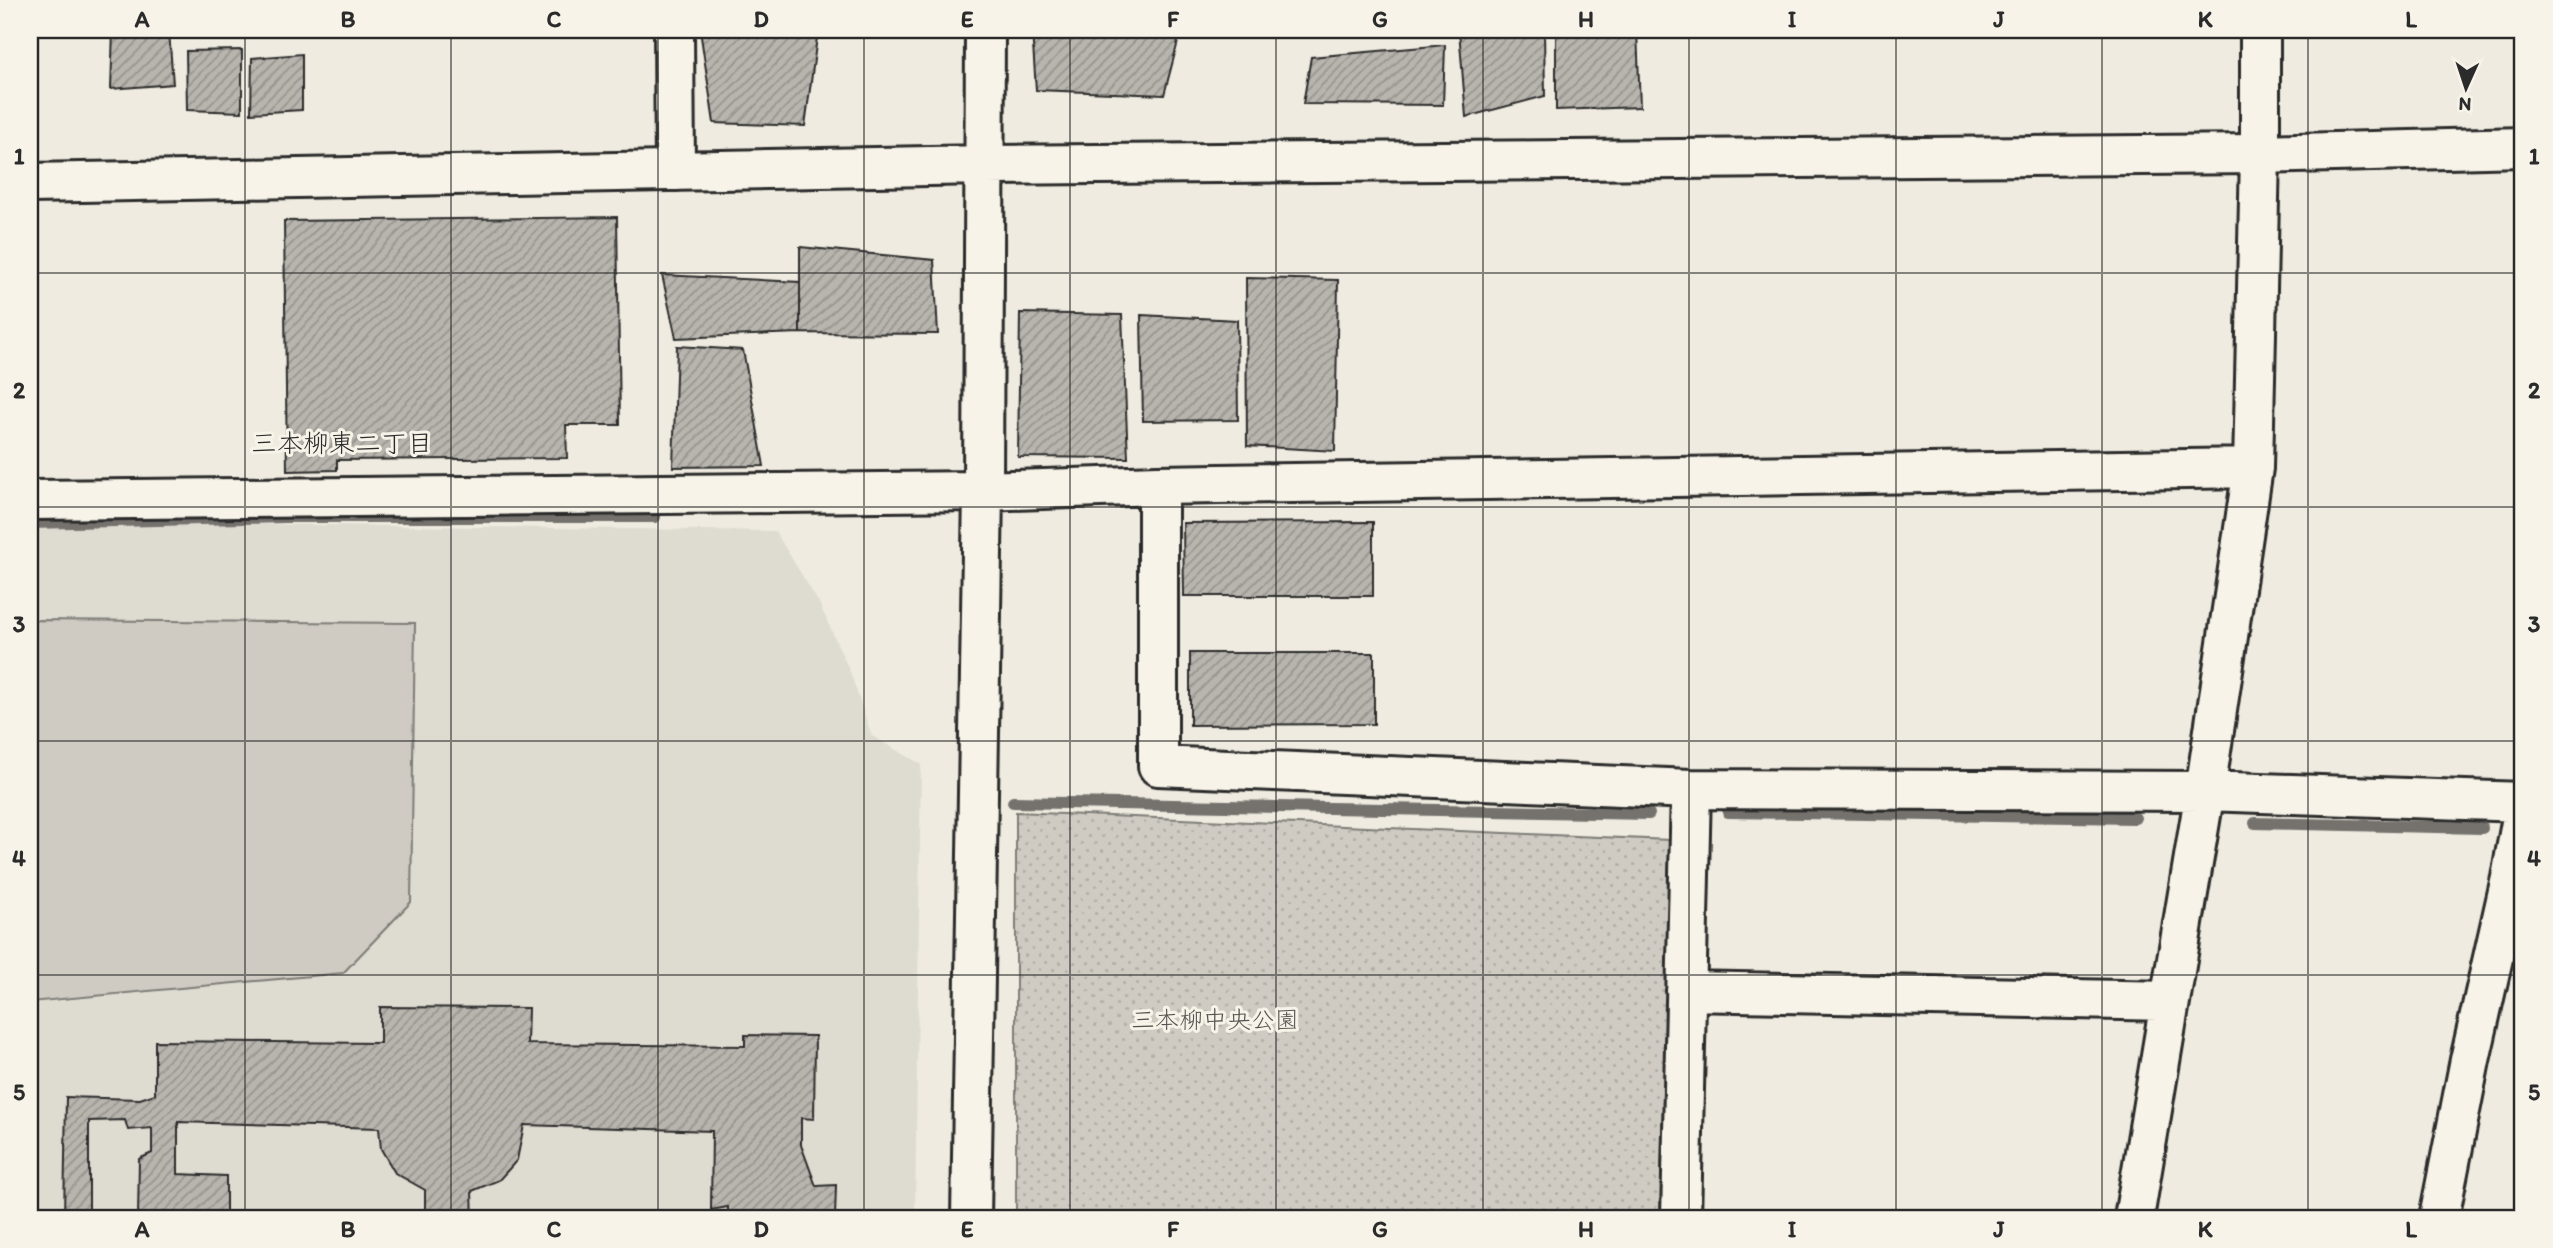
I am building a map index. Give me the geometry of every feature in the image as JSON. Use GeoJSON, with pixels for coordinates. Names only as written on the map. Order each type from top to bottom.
{"type":"FeatureCollection","features":[{"type":"Feature","properties":{"kind":"street"},"geometry":{"type":"LineString","coordinates":[[674,30],[675,171]]}},
{"type":"Feature","properties":{"kind":"street"},"geometry":{"type":"LineString","coordinates":[[971,1218],[984,491],[985,30]]}},
{"type":"Feature","properties":{"kind":"street"},"geometry":{"type":"LineString","coordinates":[[2134,1218],[2205,791],[2253,468],[2260,30]]}},
{"type":"Feature","properties":{"kind":"street"},"geometry":{"type":"LineString","coordinates":[[30,183],[984,165],[2260,154],[2523,147]]}},
{"type":"Feature","properties":{"kind":"street"},"geometry":{"type":"LineString","coordinates":[[30,500],[984,491],[1158,485],[2253,468]]}},
{"type":"Feature","properties":{"kind":"street"},"geometry":{"type":"LineString","coordinates":[[1158,485],[1158,765],[1691,789],[2205,791],[2523,802]]}},
{"type":"Feature","properties":{"kind":"street"},"geometry":{"type":"LineString","coordinates":[[1681,1218],[1691,789]]}},
{"type":"Feature","properties":{"kind":"street"},"geometry":{"type":"LineString","coordinates":[[2439,1218],[2469,1060],[2517,881],[2523,812]]}},
{"type":"Feature","properties":{"kind":"street"},"geometry":{"type":"LineString","coordinates":[[1686,991],[2170,1001]]}},
{"type":"Feature","properties":{"kind":"shaded area"},"geometry":{"type":"Polygon","coordinates":[[[30,521],[775,531],[819,603],[850,672],[872,736],[921,764],[915,1218],[30,1218],[30,521]]]}},
{"type":"Feature","properties":{"kind":"green space"},"geometry":{"type":"Polygon","coordinates":[[[30,620],[415,623],[411,902],[343,973],[30,1002],[30,620]]]}},
{"type":"Feature","properties":{"kind":"green space","name":"三本柳中央公園"},"geometry":{"type":"Polygon","coordinates":[[[1016,812],[1670,840],[1660,1218],[1016,1218],[1016,812]]]}},
{"type":"Feature","properties":{"kind":"building"},"geometry":{"type":"Polygon","coordinates":[[[30,30],[99,30],[99,31],[30,33],[30,30]]]}},
{"type":"Feature","properties":{"kind":"building"},"geometry":{"type":"Polygon","coordinates":[[[113,30],[169,31],[173,84],[111,89],[113,30]]]}},
{"type":"Feature","properties":{"kind":"building"},"geometry":{"type":"Polygon","coordinates":[[[700,30],[818,30],[805,126],[714,123],[700,30]]]}},
{"type":"Feature","properties":{"kind":"building"},"geometry":{"type":"Polygon","coordinates":[[[1032,30],[1181,30],[1164,95],[1036,90],[1032,30]]]}},
{"type":"Feature","properties":{"kind":"building"},"geometry":{"type":"Polygon","coordinates":[[[1459,30],[1544,30],[1545,96],[1466,117],[1459,30]]]}},
{"type":"Feature","properties":{"kind":"building"},"geometry":{"type":"Polygon","coordinates":[[[1556,30],[1637,30],[1640,107],[1556,110],[1556,30]]]}},
{"type":"Feature","properties":{"kind":"building"},"geometry":{"type":"Polygon","coordinates":[[[1445,45],[1443,105],[1303,104],[1311,57],[1445,45]]]}},
{"type":"Feature","properties":{"kind":"building"},"geometry":{"type":"Polygon","coordinates":[[[242,50],[242,112],[187,110],[186,51],[242,50]]]}},
{"type":"Feature","properties":{"kind":"building"},"geometry":{"type":"Polygon","coordinates":[[[302,54],[302,110],[251,113],[252,58],[302,54]]]}},
{"type":"Feature","properties":{"kind":"building"},"geometry":{"type":"Polygon","coordinates":[[[617,217],[620,425],[566,425],[567,458],[337,460],[337,470],[287,471],[284,221],[617,217]]]}},
{"type":"Feature","properties":{"kind":"building"},"geometry":{"type":"Polygon","coordinates":[[[800,247],[934,260],[938,334],[800,333],[800,247]]]}},
{"type":"Feature","properties":{"kind":"building"},"geometry":{"type":"Polygon","coordinates":[[[662,275],[800,282],[800,333],[676,338],[662,275]]]}},
{"type":"Feature","properties":{"kind":"building"},"geometry":{"type":"Polygon","coordinates":[[[1246,278],[1338,280],[1335,451],[1247,446],[1246,278]]]}},
{"type":"Feature","properties":{"kind":"building"},"geometry":{"type":"Polygon","coordinates":[[[1020,313],[1122,315],[1128,458],[1018,457],[1020,313]]]}},
{"type":"Feature","properties":{"kind":"building"},"geometry":{"type":"Polygon","coordinates":[[[1141,315],[1237,320],[1238,420],[1143,421],[1141,315]]]}},
{"type":"Feature","properties":{"kind":"building"},"geometry":{"type":"Polygon","coordinates":[[[677,346],[743,350],[764,466],[673,467],[677,346]]]}},
{"type":"Feature","properties":{"kind":"building"},"geometry":{"type":"Polygon","coordinates":[[[1373,522],[1373,596],[1184,596],[1183,523],[1373,522]]]}},
{"type":"Feature","properties":{"kind":"building"},"geometry":{"type":"Polygon","coordinates":[[[1190,653],[1374,653],[1374,724],[1190,725],[1190,653]]]}},
{"type":"Feature","properties":{"kind":"building"},"geometry":{"type":"Polygon","coordinates":[[[380,1007],[528,1008],[527,1044],[745,1046],[745,1035],[815,1036],[814,1119],[801,1118],[801,1145],[816,1186],[836,1185],[835,1218],[728,1218],[728,1207],[711,1210],[712,1131],[524,1125],[517,1160],[499,1180],[472,1191],[473,1218],[425,1218],[425,1190],[395,1173],[381,1149],[379,1128],[178,1122],[178,1174],[226,1176],[226,1218],[138,1218],[139,1159],[152,1153],[152,1128],[128,1130],[125,1120],[89,1121],[89,1218],[64,1218],[66,1097],[140,1099],[155,1094],[155,1041],[380,1043],[380,1007]]]}},
{"type":"Feature","properties":{"kind":"waterway"},"geometry":{"type":"LineString","coordinates":[[30,523],[286,517],[655,517]]}},
{"type":"Feature","properties":{"kind":"waterway"},"geometry":{"type":"LineString","coordinates":[[1013,802],[1649,814]]}},
{"type":"Feature","properties":{"kind":"waterway"},"geometry":{"type":"LineString","coordinates":[[1728,812],[2135,818]]}},
{"type":"Feature","properties":{"kind":"waterway"},"geometry":{"type":"LineString","coordinates":[[2255,823],[2482,828]]}},
{"type":"Feature","properties":{"kind":"district","name":"三本柳東二丁目"},"geometry":{"type":"Point","coordinates":[342,443]}}]}
